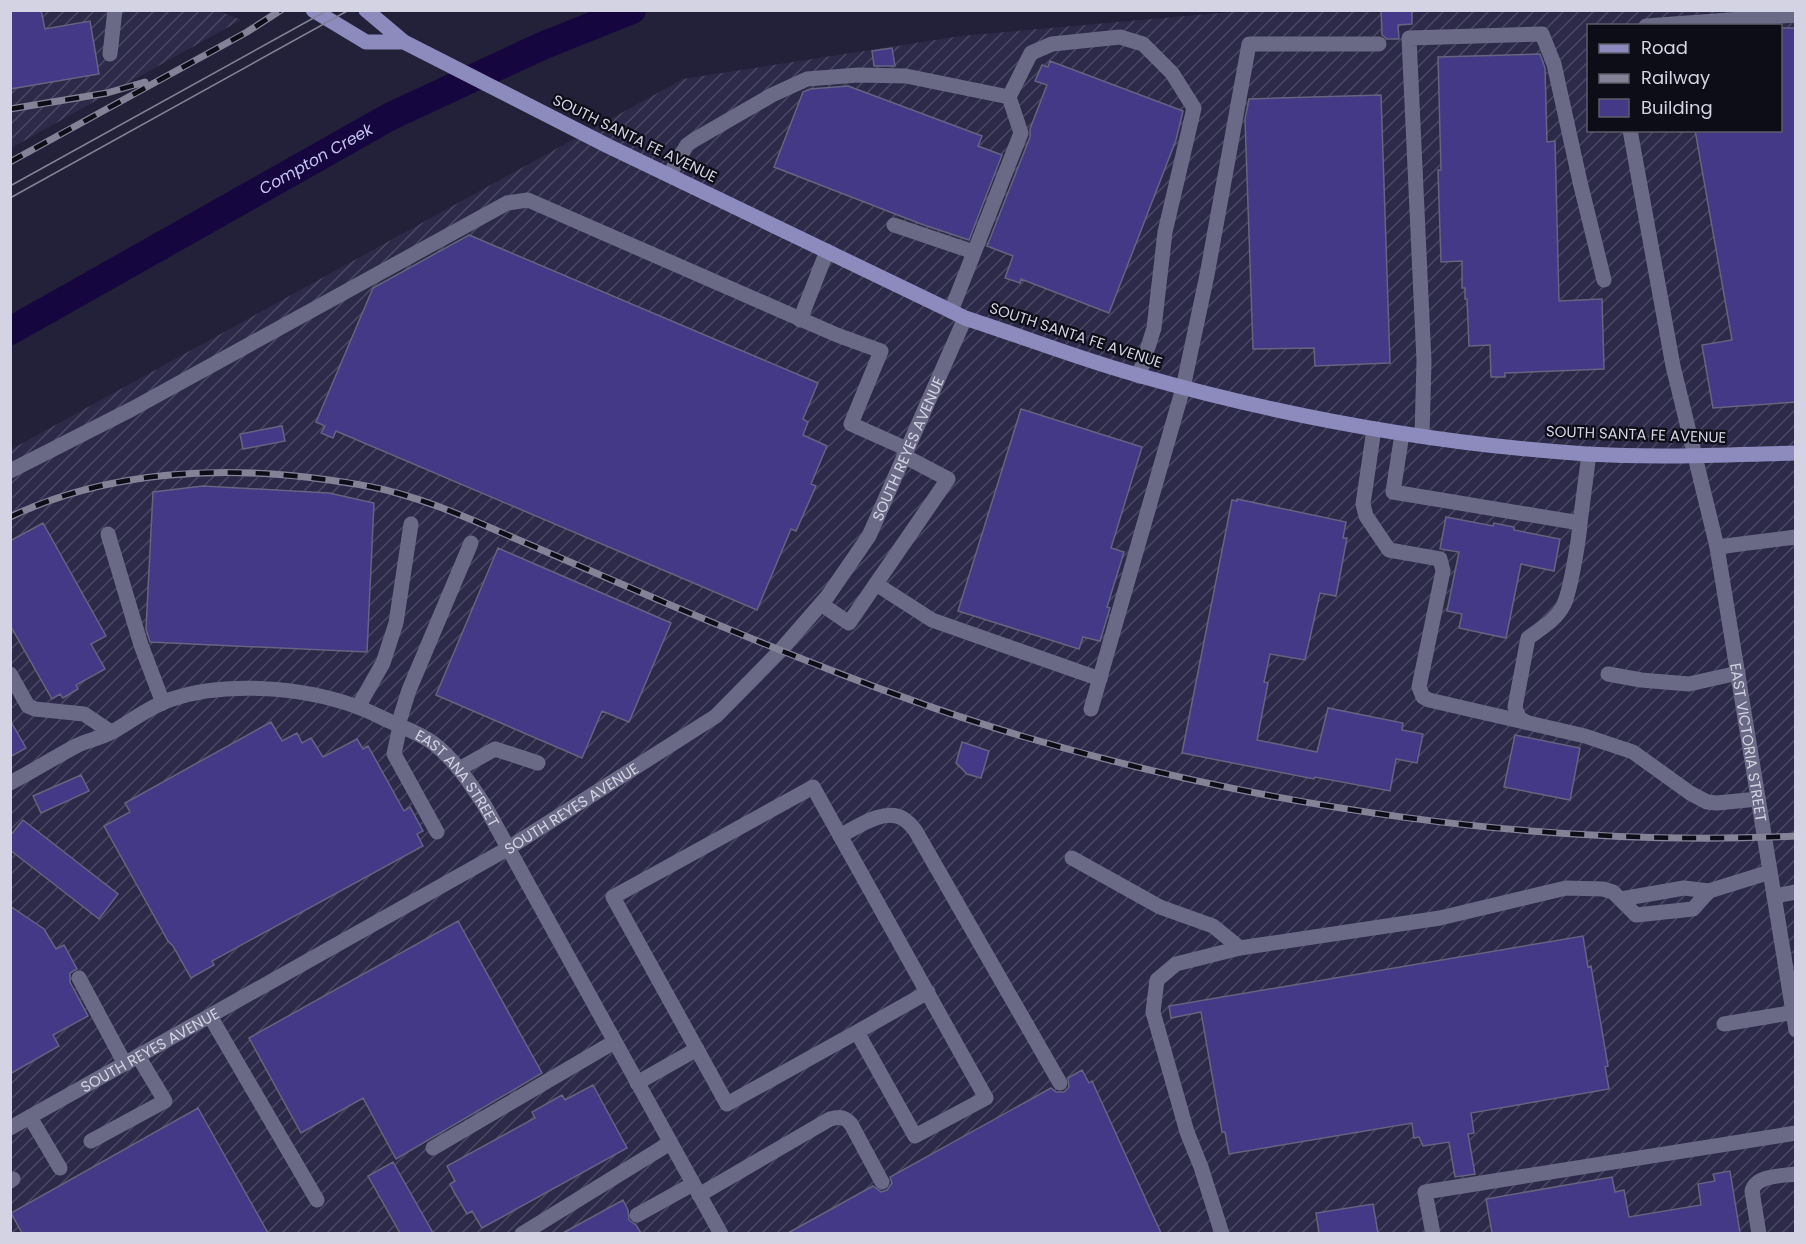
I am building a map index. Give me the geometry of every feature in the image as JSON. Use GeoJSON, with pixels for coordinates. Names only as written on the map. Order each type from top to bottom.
{"type":"FeatureCollection","features":[{"type":"Feature","properties":{"kind":"main road","name":"SOUTH SANTA FE AVENUE"},"geometry":{"type":"LineString","coordinates":[[313,10],[366,42],[404,42]]}},
{"type":"Feature","properties":{"kind":"main road","name":"SOUTH SANTA FE AVENUE"},"geometry":{"type":"LineString","coordinates":[[366,10],[404,42],[559,121],[965,318],[1138,376],[1183,388],[1402,434],[1589,454],[1694,456],[1796,453]]}},
{"type":"Feature","properties":{"kind":"street"},"geometry":{"type":"LineString","coordinates":[[110,54],[115,10]]}},
{"type":"Feature","properties":{"kind":"street"},"geometry":{"type":"LineString","coordinates":[[1673,24],[1796,15]]}},
{"type":"Feature","properties":{"kind":"street"},"geometry":{"type":"LineString","coordinates":[[1422,436],[1424,361],[1409,38],[1542,34],[1554,64],[1604,280]]}},
{"type":"Feature","properties":{"kind":"street"},"geometry":{"type":"LineString","coordinates":[[951,311],[1022,133],[1009,97],[1031,53],[1052,44],[1120,37],[1143,44],[1172,73],[1194,108],[1165,232],[1154,328],[1138,376]]}},
{"type":"Feature","properties":{"kind":"street"},"geometry":{"type":"LineString","coordinates":[[1091,709],[1183,388],[1207,275],[1249,44],[1379,44]]}},
{"type":"Feature","properties":{"kind":"street"},"geometry":{"type":"LineString","coordinates":[[669,175],[687,145],[694,140],[772,95],[807,79],[858,75],[906,76],[1009,97]]}},
{"type":"Feature","properties":{"kind":"street","name":"EAST VICTORIA STREET"},"geometry":{"type":"LineString","coordinates":[[1630,132],[1663,318],[1717,547],[1796,1030]]}},
{"type":"Feature","properties":{"kind":"street"},"geometry":{"type":"LineString","coordinates":[[10,471],[132,409],[507,203],[528,200],[837,336],[881,351],[851,424],[906,453],[948,479],[849,623],[821,604]]}},
{"type":"Feature","properties":{"kind":"street"},"geometry":{"type":"LineString","coordinates":[[894,225],[974,252]]}},
{"type":"Feature","properties":{"kind":"street"},"geometry":{"type":"LineString","coordinates":[[800,320],[827,251]]}},
{"type":"Feature","properties":{"kind":"street","name":"SOUTH REYES AVENUE"},"geometry":{"type":"LineString","coordinates":[[10,1128],[507,849],[716,716],[780,651],[821,604],[869,536],[965,318]]}},
{"type":"Feature","properties":{"kind":"street"},"geometry":{"type":"LineString","coordinates":[[1374,429],[1363,498],[1366,516],[1389,550],[1440,559],[1442,567],[1419,687],[1423,697],[1585,736],[1633,752],[1690,793],[1707,802],[1758,799]]}},
{"type":"Feature","properties":{"kind":"street"},"geometry":{"type":"LineString","coordinates":[[1402,434],[1392,492],[1580,523]]}},
{"type":"Feature","properties":{"kind":"street"},"geometry":{"type":"LineString","coordinates":[[1526,722],[1520,718],[1515,706],[1528,638],[1555,617],[1563,607],[1577,543],[1589,454]]}},
{"type":"Feature","properties":{"kind":"street"},"geometry":{"type":"LineString","coordinates":[[358,707],[383,663],[396,623],[411,525]]}},
{"type":"Feature","properties":{"kind":"street"},"geometry":{"type":"LineString","coordinates":[[108,534],[141,645],[163,703]]}},
{"type":"Feature","properties":{"kind":"street"},"geometry":{"type":"LineString","coordinates":[[1717,547],[1796,537]]}},
{"type":"Feature","properties":{"kind":"street"},"geometry":{"type":"LineString","coordinates":[[437,832],[394,754],[399,725],[410,690],[471,543]]}},
{"type":"Feature","properties":{"kind":"street"},"geometry":{"type":"LineString","coordinates":[[876,584],[932,620],[1100,680]]}},
{"type":"Feature","properties":{"kind":"street"},"geometry":{"type":"LineString","coordinates":[[1608,674],[1641,680],[1689,684],[1738,673]]}},
{"type":"Feature","properties":{"kind":"street"},"geometry":{"type":"LineString","coordinates":[[10,674],[28,706],[35,709],[84,714],[111,732]]}},
{"type":"Feature","properties":{"kind":"street","name":"EAST ANA STREET"},"geometry":{"type":"LineString","coordinates":[[10,783],[163,703],[197,693],[252,689],[290,691],[322,697],[358,707],[433,743],[459,768],[485,806],[721,1233]]}},
{"type":"Feature","properties":{"kind":"street"},"geometry":{"type":"LineString","coordinates":[[459,768],[495,749],[538,763]]}},
{"type":"Feature","properties":{"kind":"street"},"geometry":{"type":"LineString","coordinates":[[857,1032],[915,1137],[986,1098],[928,992],[813,787],[613,897],[727,1104],[928,992]]}},
{"type":"Feature","properties":{"kind":"street"},"geometry":{"type":"LineString","coordinates":[[840,836],[871,820],[886,816],[903,818],[915,830],[1060,1083]]}},
{"type":"Feature","properties":{"kind":"street"},"geometry":{"type":"LineString","coordinates":[[1072,858],[1160,907],[1214,926],[1240,948]]}},
{"type":"Feature","properties":{"kind":"street"},"geometry":{"type":"LineString","coordinates":[[1621,898],[1684,888],[1708,891],[1770,872]]}},
{"type":"Feature","properties":{"kind":"street"},"geometry":{"type":"LineString","coordinates":[[1222,1233],[1187,1132],[1153,1012],[1157,980],[1176,964],[1240,948],[1440,918],[1566,888],[1603,889],[1613,892],[1636,915],[1693,909],[1708,891]]}},
{"type":"Feature","properties":{"kind":"street"},"geometry":{"type":"LineString","coordinates":[[1774,896],[1796,892]]}},
{"type":"Feature","properties":{"kind":"street"},"geometry":{"type":"LineString","coordinates":[[79,978],[131,1060],[165,1101],[91,1141]]}},
{"type":"Feature","properties":{"kind":"street"},"geometry":{"type":"LineString","coordinates":[[1724,1024],[1794,1012]]}},
{"type":"Feature","properties":{"kind":"street"},"geometry":{"type":"LineString","coordinates":[[210,1016],[317,1200]]}},
{"type":"Feature","properties":{"kind":"street"},"geometry":{"type":"LineString","coordinates":[[433,1148],[614,1042]]}},
{"type":"Feature","properties":{"kind":"street"},"geometry":{"type":"LineString","coordinates":[[637,1083],[697,1049]]}},
{"type":"Feature","properties":{"kind":"street"},"geometry":{"type":"LineString","coordinates":[[30,1117],[60,1168]]}},
{"type":"Feature","properties":{"kind":"street"},"geometry":{"type":"LineString","coordinates":[[637,1215],[696,1189],[830,1119],[839,1117],[851,1124],[882,1182]]}},
{"type":"Feature","properties":{"kind":"street"},"geometry":{"type":"LineString","coordinates":[[1433,1233],[1425,1192],[1796,1134]]}},
{"type":"Feature","properties":{"kind":"street"},"geometry":{"type":"LineString","coordinates":[[522,1233],[670,1143]]}},
{"type":"Feature","properties":{"kind":"street"},"geometry":{"type":"LineString","coordinates":[[1759,1233],[1753,1186],[1761,1180],[1796,1174]]}},
{"type":"Feature","properties":{"kind":"shaded area"},"geometry":{"type":"Polygon","coordinates":[[[217,10],[241,20],[11,148],[11,11],[217,10]]]}},
{"type":"Feature","properties":{"kind":"shaded area"},"geometry":{"type":"Polygon","coordinates":[[[1243,11],[1795,11],[1795,1233],[11,1233],[10,450],[683,79],[961,36],[1243,11]]]}},
{"type":"Feature","properties":{"kind":"building"},"geometry":{"type":"Polygon","coordinates":[[[10,10],[41,10],[45,29],[90,21],[99,74],[10,89],[10,10]]]}},
{"type":"Feature","properties":{"kind":"building"},"geometry":{"type":"Polygon","coordinates":[[[1381,10],[1412,10],[1412,24],[1398,25],[1399,39],[1387,39],[1382,35],[1381,10]]]}},
{"type":"Feature","properties":{"kind":"building"},"geometry":{"type":"Polygon","coordinates":[[[1782,28],[1796,28],[1796,402],[1713,408],[1702,345],[1732,340],[1695,132],[1782,132],[1782,28]]]}},
{"type":"Feature","properties":{"kind":"building"},"geometry":{"type":"Polygon","coordinates":[[[892,48],[895,66],[874,66],[872,51],[892,48]]]}},
{"type":"Feature","properties":{"kind":"building"},"geometry":{"type":"Polygon","coordinates":[[[1540,54],[1545,68],[1547,142],[1555,141],[1559,301],[1602,299],[1604,369],[1505,373],[1505,377],[1491,377],[1490,345],[1469,346],[1467,299],[1465,299],[1465,288],[1462,288],[1462,261],[1441,262],[1438,57],[1540,54]]]}},
{"type":"Feature","properties":{"kind":"building"},"geometry":{"type":"Polygon","coordinates":[[[1050,61],[1183,111],[1176,140],[1109,313],[1021,279],[1020,283],[1005,278],[1013,256],[987,246],[1030,137],[1030,129],[1047,85],[1035,81],[1042,65],[1048,67],[1050,61]]]}},
{"type":"Feature","properties":{"kind":"building"},"geometry":{"type":"Polygon","coordinates":[[[848,86],[982,136],[978,146],[1002,155],[969,240],[921,224],[774,167],[803,92],[810,89],[848,86]]]}},
{"type":"Feature","properties":{"kind":"building"},"geometry":{"type":"Polygon","coordinates":[[[1381,95],[1390,363],[1315,366],[1314,348],[1253,349],[1245,119],[1249,99],[1381,95]]]}},
{"type":"Feature","properties":{"kind":"building"},"geometry":{"type":"Polygon","coordinates":[[[469,235],[818,383],[803,419],[808,422],[803,435],[827,446],[811,484],[816,486],[796,531],[791,529],[757,610],[336,431],[333,438],[321,433],[325,426],[316,422],[373,288],[469,235]]]}},
{"type":"Feature","properties":{"kind":"building"},"geometry":{"type":"Polygon","coordinates":[[[1021,409],[1142,447],[1111,548],[1124,552],[1107,607],[1110,608],[1100,641],[1083,637],[1079,649],[958,611],[1021,409]]]}},
{"type":"Feature","properties":{"kind":"building"},"geometry":{"type":"Polygon","coordinates":[[[282,426],[285,441],[243,449],[240,434],[282,426]]]}},
{"type":"Feature","properties":{"kind":"building"},"geometry":{"type":"Polygon","coordinates":[[[203,486],[329,493],[374,503],[367,652],[150,642],[146,629],[153,492],[203,486]]]}},
{"type":"Feature","properties":{"kind":"building"},"geometry":{"type":"Polygon","coordinates":[[[1237,499],[1346,522],[1343,538],[1347,538],[1336,596],[1320,593],[1305,660],[1270,654],[1264,682],[1268,683],[1257,740],[1317,752],[1328,708],[1403,723],[1402,730],[1423,734],[1417,763],[1396,759],[1390,791],[1315,777],[1314,779],[1182,753],[1232,500],[1237,501],[1237,499]]]}},
{"type":"Feature","properties":{"kind":"building"},"geometry":{"type":"Polygon","coordinates":[[[1446,517],[1493,526],[1494,523],[1514,527],[1514,530],[1560,539],[1554,571],[1521,564],[1506,638],[1459,628],[1462,614],[1447,611],[1459,552],[1440,549],[1446,517]]]}},
{"type":"Feature","properties":{"kind":"building"},"geometry":{"type":"Polygon","coordinates":[[[43,523],[106,636],[91,644],[105,669],[76,685],[78,689],[63,698],[60,694],[52,699],[10,625],[10,541],[43,523]]]}},
{"type":"Feature","properties":{"kind":"building"},"geometry":{"type":"Polygon","coordinates":[[[498,548],[671,623],[629,722],[602,711],[582,758],[436,695],[498,548]]]}},
{"type":"Feature","properties":{"kind":"building"},"geometry":{"type":"Polygon","coordinates":[[[10,720],[26,748],[10,757],[10,720]]]}},
{"type":"Feature","properties":{"kind":"building"},"geometry":{"type":"Polygon","coordinates":[[[271,722],[282,741],[297,733],[302,743],[311,738],[323,757],[357,739],[363,749],[368,746],[404,811],[410,807],[423,831],[417,834],[423,846],[212,961],[214,965],[191,978],[104,826],[130,812],[125,803],[271,722]]]}},
{"type":"Feature","properties":{"kind":"building"},"geometry":{"type":"Polygon","coordinates":[[[1515,735],[1580,748],[1570,800],[1504,787],[1515,735]]]}},
{"type":"Feature","properties":{"kind":"building"},"geometry":{"type":"Polygon","coordinates":[[[962,742],[989,751],[981,778],[967,774],[956,763],[962,742]]]}},
{"type":"Feature","properties":{"kind":"building"},"geometry":{"type":"Polygon","coordinates":[[[81,775],[89,791],[41,813],[33,796],[81,775]]]}},
{"type":"Feature","properties":{"kind":"building"},"geometry":{"type":"Polygon","coordinates":[[[23,820],[118,894],[99,919],[10,850],[10,836],[23,820]]]}},
{"type":"Feature","properties":{"kind":"building"},"geometry":{"type":"Polygon","coordinates":[[[10,906],[44,929],[56,949],[64,945],[77,969],[70,973],[70,982],[88,1016],[53,1035],[59,1046],[10,1074],[10,906]]]}},
{"type":"Feature","properties":{"kind":"building"},"geometry":{"type":"Polygon","coordinates":[[[458,921],[542,1073],[396,1159],[363,1098],[301,1133],[249,1038],[458,921]]]}},
{"type":"Feature","properties":{"kind":"building"},"geometry":{"type":"Polygon","coordinates":[[[1583,936],[1588,967],[1591,966],[1608,1066],[1605,1067],[1609,1089],[1471,1113],[1474,1133],[1468,1134],[1475,1174],[1455,1177],[1449,1142],[1423,1146],[1419,1137],[1414,1138],[1412,1123],[1229,1154],[1225,1132],[1222,1132],[1201,1012],[1171,1018],[1169,1006],[1583,936]]]}},
{"type":"Feature","properties":{"kind":"building"},"geometry":{"type":"Polygon","coordinates":[[[1082,1070],[1089,1083],[1092,1081],[1161,1233],[788,1233],[873,1186],[881,1192],[887,1190],[892,1183],[890,1177],[1051,1088],[1056,1092],[1064,1092],[1069,1087],[1068,1078],[1082,1070]]]}},
{"type":"Feature","properties":{"kind":"building"},"geometry":{"type":"Polygon","coordinates":[[[593,1085],[627,1148],[482,1228],[472,1211],[467,1214],[454,1192],[450,1184],[455,1181],[447,1166],[535,1118],[532,1112],[562,1095],[565,1100],[593,1085]]]}},
{"type":"Feature","properties":{"kind":"building"},"geometry":{"type":"Polygon","coordinates":[[[198,1108],[268,1233],[22,1233],[11,1213],[198,1108]]]}},
{"type":"Feature","properties":{"kind":"building"},"geometry":{"type":"Polygon","coordinates":[[[393,1162],[433,1233],[400,1233],[368,1176],[393,1162]]]}},
{"type":"Feature","properties":{"kind":"building"},"geometry":{"type":"Polygon","coordinates":[[[1730,1171],[1740,1233],[1492,1233],[1486,1199],[1612,1177],[1615,1192],[1624,1190],[1629,1217],[1701,1205],[1698,1184],[1715,1181],[1713,1174],[1730,1171]]]}},
{"type":"Feature","properties":{"kind":"building"},"geometry":{"type":"Polygon","coordinates":[[[623,1200],[628,1210],[629,1220],[641,1233],[563,1233],[623,1200]]]}},
{"type":"Feature","properties":{"kind":"building"},"geometry":{"type":"Polygon","coordinates":[[[1373,1204],[1378,1233],[1319,1233],[1316,1213],[1373,1204]]]}},
{"type":"Feature","properties":{"kind":"waterway","name":"Compton Creek"},"geometry":{"type":"LineString","coordinates":[[10,331],[391,116],[542,46],[632,10]]}},
{"type":"Feature","properties":{"kind":"tram line"},"geometry":{"type":"LineString","coordinates":[[10,186],[328,10]]}},
{"type":"Feature","properties":{"kind":"tram line"},"geometry":{"type":"LineString","coordinates":[[10,198],[349,10]]}},
{"type":"Feature","properties":{"kind":"railway"},"geometry":{"type":"LineString","coordinates":[[10,162],[247,32],[281,10]]}},
{"type":"Feature","properties":{"kind":"railway"},"geometry":{"type":"LineString","coordinates":[[10,109],[107,93],[145,82]]}},
{"type":"Feature","properties":{"kind":"railway"},"geometry":{"type":"LineString","coordinates":[[10,517],[48,501],[87,489],[167,475],[208,473],[289,475],[361,485],[409,496],[455,513],[712,622],[889,692],[979,723],[1117,762],[1309,803],[1406,818],[1505,829],[1603,836],[1700,838],[1796,836]]}}]}
